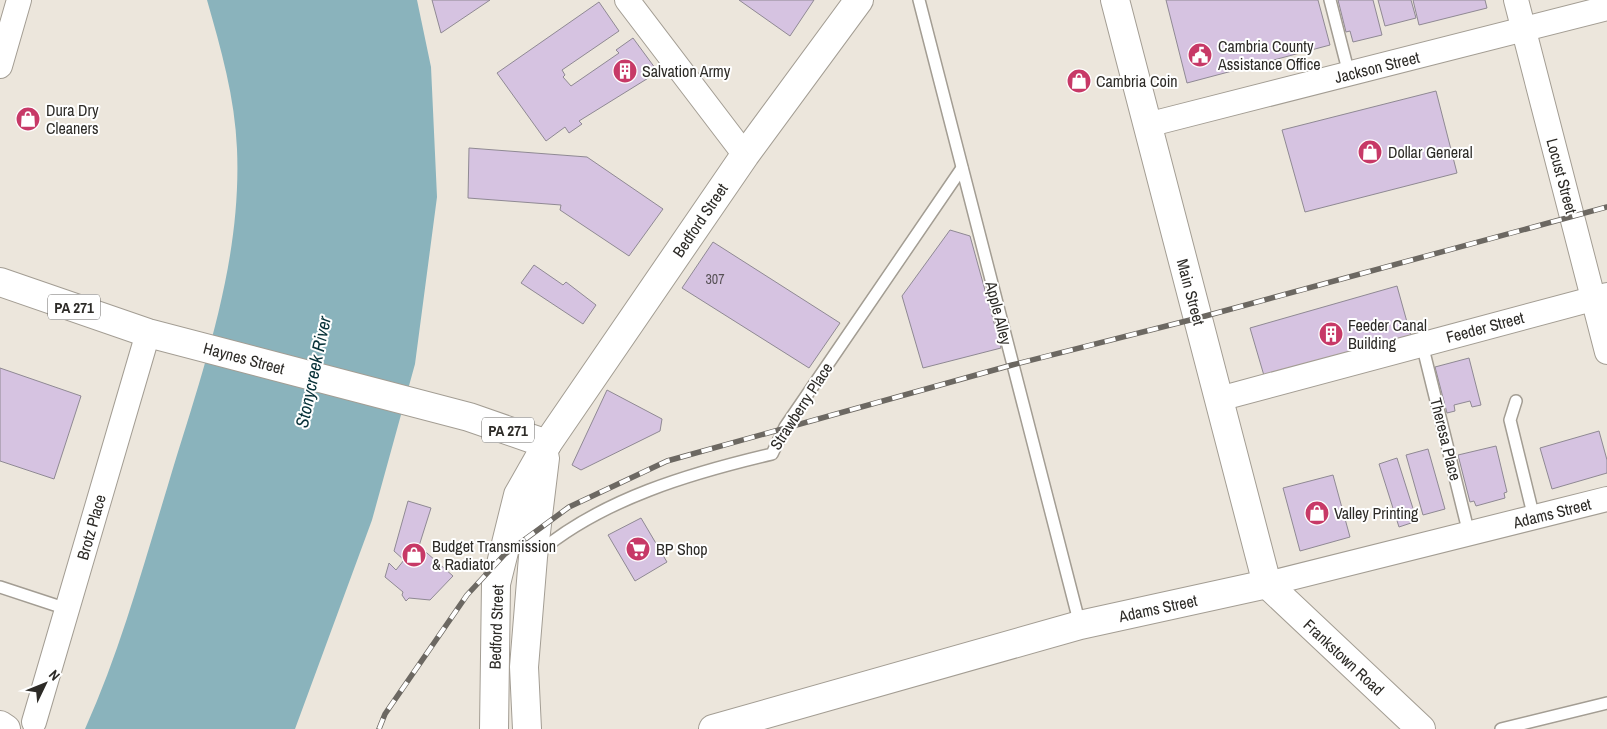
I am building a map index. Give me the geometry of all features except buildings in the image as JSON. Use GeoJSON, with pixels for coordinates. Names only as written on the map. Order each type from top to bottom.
{"type":"FeatureCollection","features":[{"type":"Feature","properties":{"kind":"main road","name":"Bedford Street"},"geometry":{"type":"LineString","coordinates":[[494,729],[496,584],[518,495],[547,444],[745,155],[859,0]]}},
{"type":"Feature","properties":{"kind":"main road","name":"Main Street"},"geometry":{"type":"LineString","coordinates":[[1115,0],[1267,584]]}},
{"type":"Feature","properties":{"kind":"main road","name":"Haynes Street"},"geometry":{"type":"LineString","coordinates":[[0,282],[148,332],[469,416],[547,444]]}},
{"type":"Feature","properties":{"kind":"main road","name":"Bedford Street"},"geometry":{"type":"LineString","coordinates":[[527,729],[524,667],[533,557],[547,444]]}},
{"type":"Feature","properties":{"kind":"main road","name":"Adams Street"},"geometry":{"type":"LineString","coordinates":[[713,729],[1080,625],[1267,584]]}},
{"type":"Feature","properties":{"kind":"main road","name":"Frankstown Road"},"geometry":{"type":"LineString","coordinates":[[1267,584],[1421,729]]}},
{"type":"Feature","properties":{"kind":"main road"},"geometry":{"type":"LineString","coordinates":[[0,725],[6,729]]}},
{"type":"Feature","properties":{"kind":"street"},"geometry":{"type":"LineString","coordinates":[[0,66],[20,0]]}},
{"type":"Feature","properties":{"kind":"street"},"geometry":{"type":"LineString","coordinates":[[627,0],[745,155]]}},
{"type":"Feature","properties":{"kind":"street","name":"Locust Street"},"geometry":{"type":"LineString","coordinates":[[1516,0],[1600,297],[1607,352]]}},
{"type":"Feature","properties":{"kind":"street","name":"Jackson Street"},"geometry":{"type":"LineString","coordinates":[[1147,125],[1607,8]]}},
{"type":"Feature","properties":{"kind":"street","name":"Feeder Street"},"geometry":{"type":"LineString","coordinates":[[1219,399],[1600,297]]}},
{"type":"Feature","properties":{"kind":"street","name":"Brotz Place"},"geometry":{"type":"LineString","coordinates":[[34,722],[148,332]]}},
{"type":"Feature","properties":{"kind":"street","name":"Adams Street"},"geometry":{"type":"LineString","coordinates":[[1267,584],[1607,499]]}},
{"type":"Feature","properties":{"kind":"lane","name":"Apple Alley"},"geometry":{"type":"LineString","coordinates":[[919,0],[1080,625]]}},
{"type":"Feature","properties":{"kind":"lane"},"geometry":{"type":"LineString","coordinates":[[1330,0],[1349,74]]}},
{"type":"Feature","properties":{"kind":"lane","name":"Strawberry Place"},"geometry":{"type":"LineString","coordinates":[[533,557],[560,534],[652,490],[733,463],[772,454],[785,427],[962,168]]}},
{"type":"Feature","properties":{"kind":"lane","name":"Theresa Place"},"geometry":{"type":"LineString","coordinates":[[1422,344],[1469,534]]}},
{"type":"Feature","properties":{"kind":"lane"},"geometry":{"type":"LineString","coordinates":[[1516,402],[1510,420],[1534,518]]}},
{"type":"Feature","properties":{"kind":"lane"},"geometry":{"type":"LineString","coordinates":[[0,587],[67,609]]}},
{"type":"Feature","properties":{"kind":"lane"},"geometry":{"type":"LineString","coordinates":[[1501,729],[1607,703]]}},
{"type":"Feature","properties":{"kind":"water","name":"Stonycreek River"},"geometry":{"type":"Polygon","coordinates":[[[207,0],[417,0],[431,67],[437,197],[415,364],[372,520],[295,729],[85,729],[109,670],[140,578],[206,361],[226,277],[233,235],[237,192],[236,130],[226,74],[207,0]]]}},
{"type":"Feature","properties":{"kind":"railway"},"geometry":{"type":"LineString","coordinates":[[379,729],[385,714],[467,595],[505,554],[569,507],[667,461],[1012,365],[1198,318],[1607,207]]}},
{"type":"Feature","properties":{"kind":"place","name":"Cambria County Assistance Office"},"geometry":{"type":"Point","coordinates":[1200,55]}},
{"type":"Feature","properties":{"kind":"place","name":"Salvation Army"},"geometry":{"type":"Point","coordinates":[625,71]}},
{"type":"Feature","properties":{"kind":"place","name":"Cambria Coin"},"geometry":{"type":"Point","coordinates":[1079,81]}},
{"type":"Feature","properties":{"kind":"place","name":"Dura Dry Cleaners"},"geometry":{"type":"Point","coordinates":[28,119]}},
{"type":"Feature","properties":{"kind":"place","name":"Dollar General"},"geometry":{"type":"Point","coordinates":[1370,152]}},
{"type":"Feature","properties":{"kind":"place","name":"Feeder Canal Building"},"geometry":{"type":"Point","coordinates":[1331,334]}},
{"type":"Feature","properties":{"kind":"place","name":"Valley Printing"},"geometry":{"type":"Point","coordinates":[1317,513]}},
{"type":"Feature","properties":{"kind":"place","name":"BP Shop"},"geometry":{"type":"Point","coordinates":[638,549]}},
{"type":"Feature","properties":{"kind":"place","name":"Budget Transmission & Radiator"},"geometry":{"type":"Point","coordinates":[414,555]}}]}
